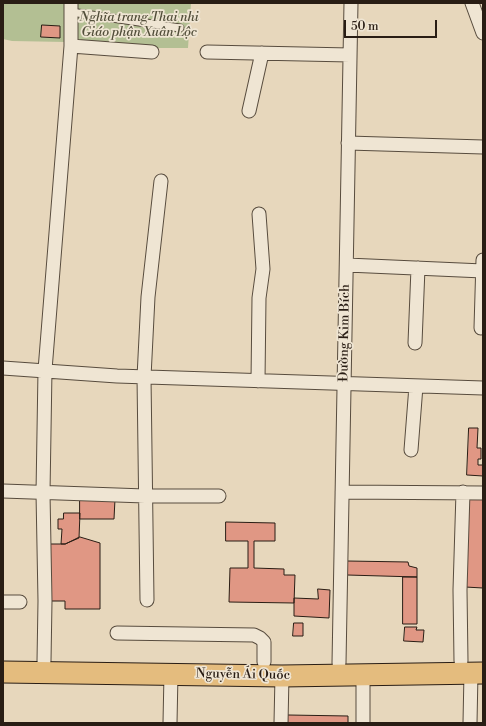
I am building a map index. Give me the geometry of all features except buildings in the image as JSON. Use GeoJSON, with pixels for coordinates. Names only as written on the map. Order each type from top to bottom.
{"type":"FeatureCollection","features":[{"type":"Feature","properties":{"kind":"main road","name":"Nguyễn Ái Quốc"},"geometry":{"type":"LineString","coordinates":[[3,660],[264,662],[339,669]]}},
{"type":"Feature","properties":{"kind":"main road","name":"Nguyễn Ái Quốc"},"geometry":{"type":"LineString","coordinates":[[3,672],[282,676],[339,669],[474,667]]}},
{"type":"Feature","properties":{"kind":"street","name":"Đường Kim Bích"},"geometry":{"type":"LineString","coordinates":[[339,669],[347,264],[350,3]]}},
{"type":"Feature","properties":{"kind":"street"},"geometry":{"type":"LineString","coordinates":[[472,3],[483,33]]}},
{"type":"Feature","properties":{"kind":"street"},"geometry":{"type":"LineString","coordinates":[[44,660],[45,370],[71,46],[71,8]]}},
{"type":"Feature","properties":{"kind":"street"},"geometry":{"type":"LineString","coordinates":[[71,46],[152,52]]}},
{"type":"Feature","properties":{"kind":"street"},"geometry":{"type":"LineString","coordinates":[[207,52],[350,55]]}},
{"type":"Feature","properties":{"kind":"street"},"geometry":{"type":"LineString","coordinates":[[249,112],[262,53]]}},
{"type":"Feature","properties":{"kind":"street"},"geometry":{"type":"LineString","coordinates":[[348,143],[483,147]]}},
{"type":"Feature","properties":{"kind":"street"},"geometry":{"type":"LineString","coordinates":[[147,600],[144,377],[148,298],[161,181]]}},
{"type":"Feature","properties":{"kind":"street"},"geometry":{"type":"LineString","coordinates":[[258,381],[259,298],[263,269],[259,214]]}},
{"type":"Feature","properties":{"kind":"street"},"geometry":{"type":"LineString","coordinates":[[481,328],[483,260]]}},
{"type":"Feature","properties":{"kind":"street"},"geometry":{"type":"LineString","coordinates":[[347,264],[483,271]]}},
{"type":"Feature","properties":{"kind":"street"},"geometry":{"type":"LineString","coordinates":[[415,343],[418,268]]}},
{"type":"Feature","properties":{"kind":"street"},"geometry":{"type":"LineString","coordinates":[[3,368],[144,377],[483,388]]}},
{"type":"Feature","properties":{"kind":"street"},"geometry":{"type":"LineString","coordinates":[[411,450],[416,386]]}},
{"type":"Feature","properties":{"kind":"street"},"geometry":{"type":"LineString","coordinates":[[3,491],[145,496],[219,496]]}},
{"type":"Feature","properties":{"kind":"street"},"geometry":{"type":"LineString","coordinates":[[342,492],[483,493]]}},
{"type":"Feature","properties":{"kind":"street"},"geometry":{"type":"LineString","coordinates":[[463,492],[460,590],[474,667],[470,723]]}},
{"type":"Feature","properties":{"kind":"street"},"geometry":{"type":"LineString","coordinates":[[3,602],[20,602]]}},
{"type":"Feature","properties":{"kind":"street"},"geometry":{"type":"LineString","coordinates":[[117,633],[254,635],[264,642],[264,662]]}},
{"type":"Feature","properties":{"kind":"street"},"geometry":{"type":"LineString","coordinates":[[363,668],[363,723]]}},
{"type":"Feature","properties":{"kind":"street"},"geometry":{"type":"LineString","coordinates":[[170,723],[171,674]]}},
{"type":"Feature","properties":{"kind":"street"},"geometry":{"type":"LineString","coordinates":[[280,723],[282,676]]}},
{"type":"Feature","properties":{"kind":"lane"},"geometry":{"type":"LineString","coordinates":[[71,8],[180,28]]}},
{"type":"Feature","properties":{"kind":"green space"},"geometry":{"type":"Polygon","coordinates":[[[3,3],[66,3],[66,42],[12,41],[3,39],[3,3]]]}},
{"type":"Feature","properties":{"kind":"green space","name":"Nghĩa trang Thai nhi Giáo phận Xuân Lộc"},"geometry":{"type":"Polygon","coordinates":[[[75,3],[191,3],[188,48],[150,48],[75,43],[75,3]]]}}]}
